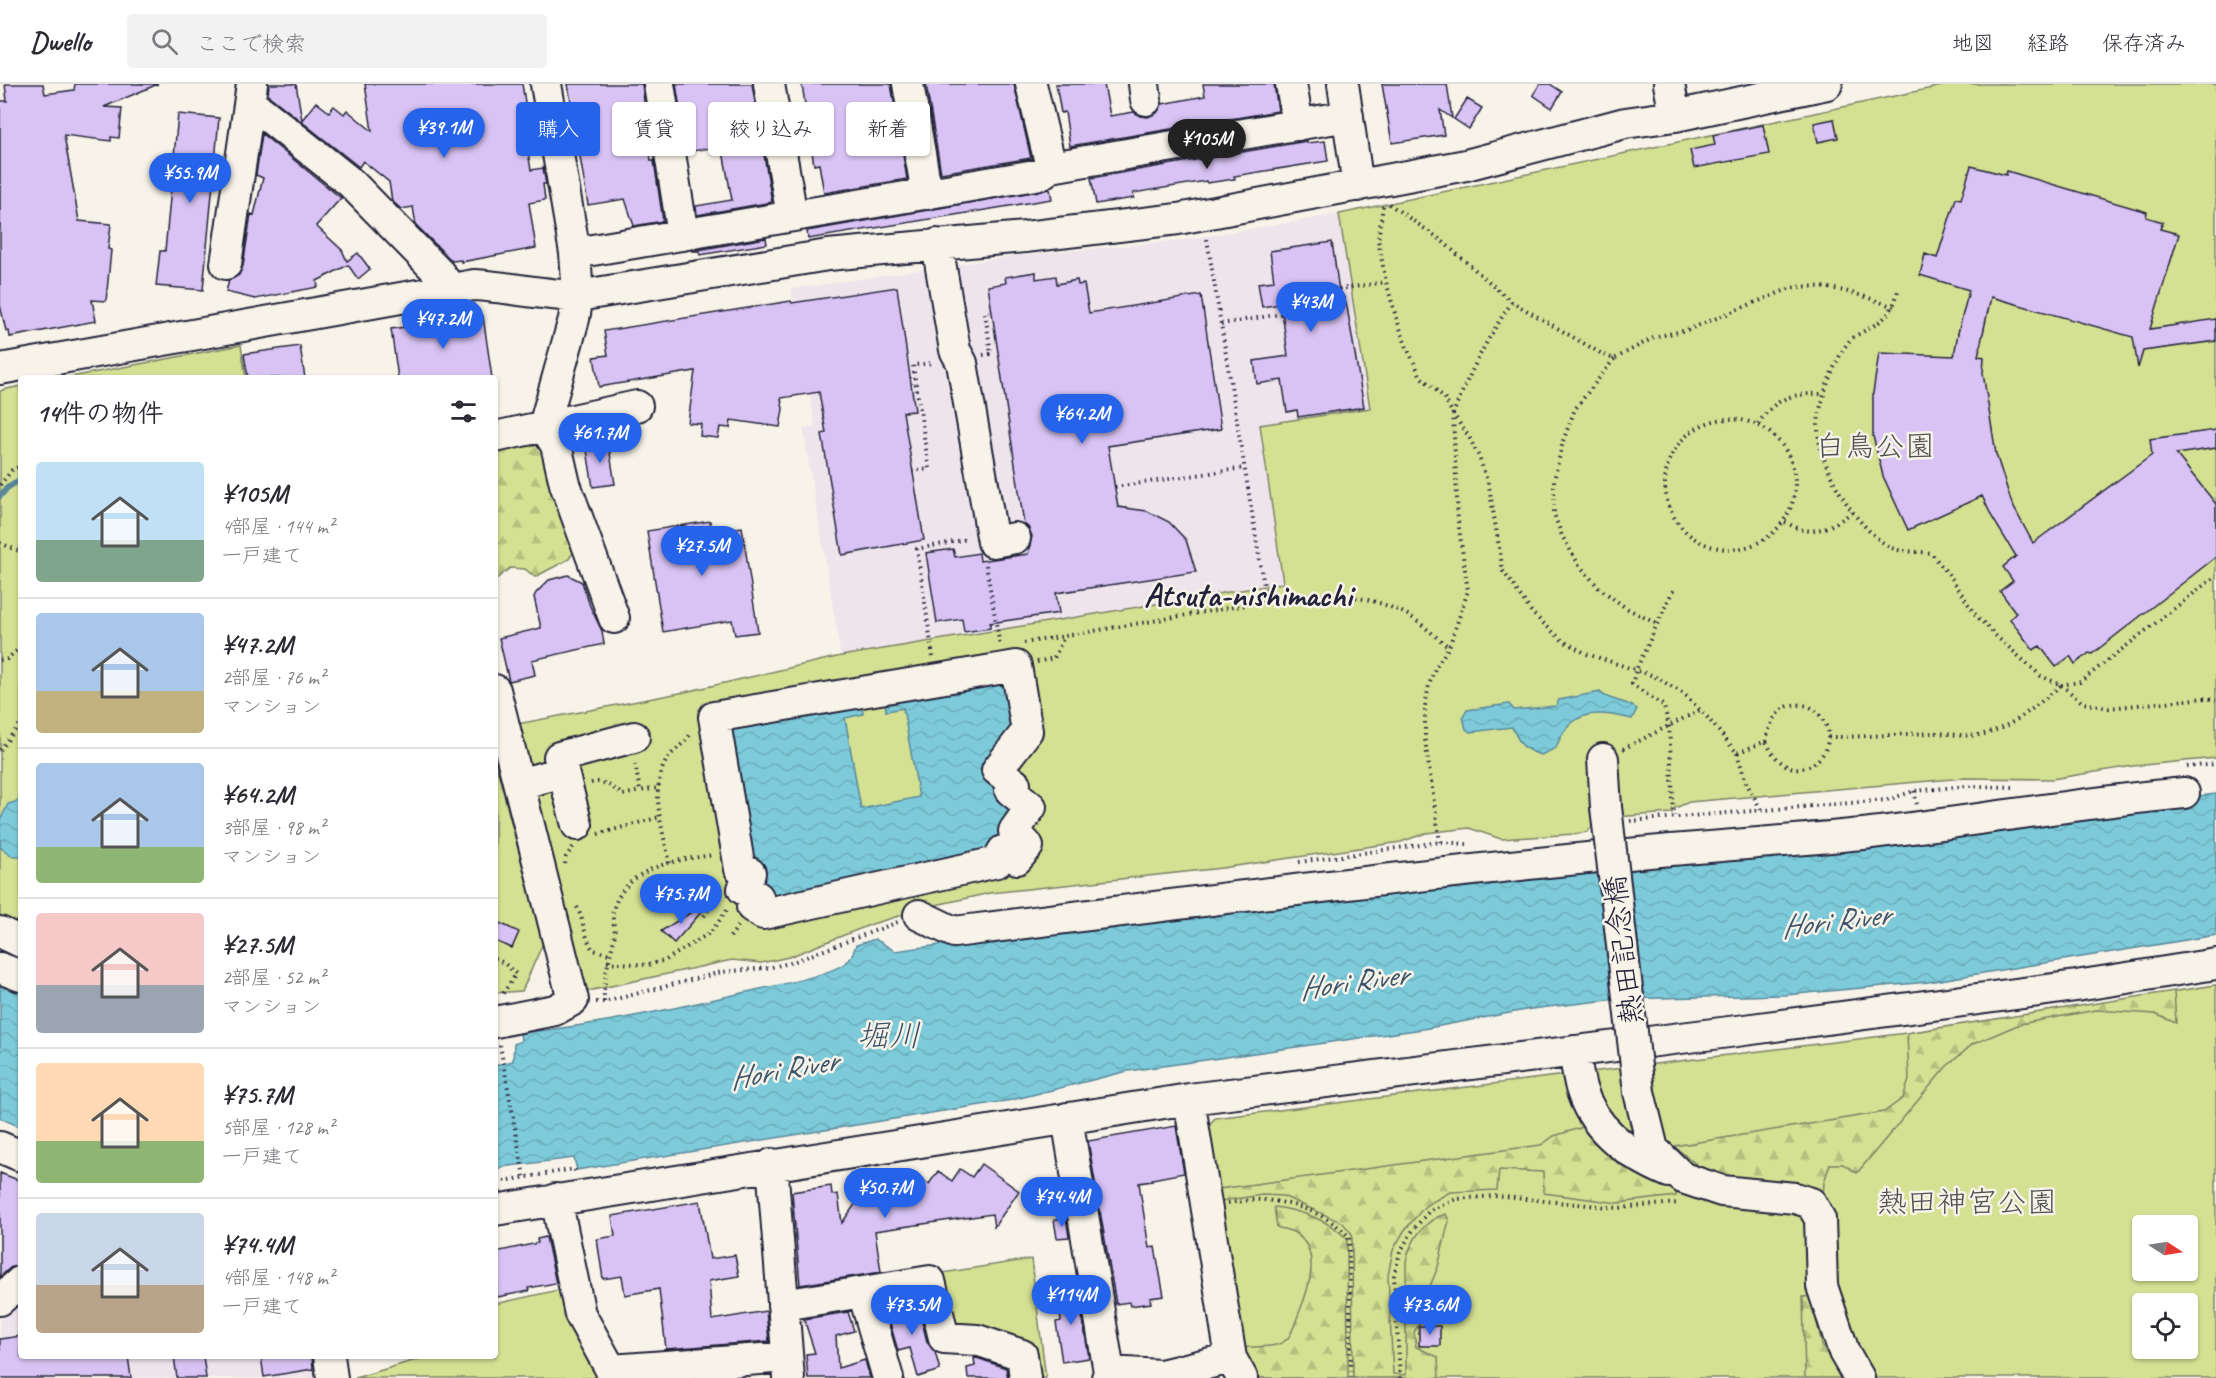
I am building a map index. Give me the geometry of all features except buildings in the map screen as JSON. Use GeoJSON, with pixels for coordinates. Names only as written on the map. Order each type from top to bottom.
{"type":"FeatureCollection","features":[{"type":"Feature","properties":{"kind":"street"},"geometry":{"type":"LineString","coordinates":[[546,84],[575,253],[578,296],[544,426],[556,445],[565,484],[614,618]]}},
{"type":"Feature","properties":{"kind":"street"},"geometry":{"type":"LineString","coordinates":[[659,84],[683,235]]}},
{"type":"Feature","properties":{"kind":"street"},"geometry":{"type":"LineString","coordinates":[[769,84],[792,216]]}},
{"type":"Feature","properties":{"kind":"street"},"geometry":{"type":"LineString","coordinates":[[908,84],[927,194]]}},
{"type":"Feature","properties":{"kind":"street"},"geometry":{"type":"LineString","coordinates":[[1031,84],[1051,167]]}},
{"type":"Feature","properties":{"kind":"street"},"geometry":{"type":"LineString","coordinates":[[1291,84],[1298,125]]}},
{"type":"Feature","properties":{"kind":"street"},"geometry":{"type":"LineString","coordinates":[[1343,84],[1358,186]]}},
{"type":"Feature","properties":{"kind":"street"},"geometry":{"type":"LineString","coordinates":[[1669,84],[1675,116]]}},
{"type":"Feature","properties":{"kind":"street"},"geometry":{"type":"LineString","coordinates":[[0,369],[474,285],[548,295],[578,296],[828,255],[1025,237],[1178,219],[1466,165],[1625,123],[1675,116],[1827,84]]}},
{"type":"Feature","properties":{"kind":"street"},"geometry":{"type":"LineString","coordinates":[[226,264],[250,96]]}},
{"type":"Feature","properties":{"kind":"street"},"geometry":{"type":"LineString","coordinates":[[250,96],[261,111],[351,183],[440,274],[451,289]]}},
{"type":"Feature","properties":{"kind":"street"},"geometry":{"type":"LineString","coordinates":[[575,253],[1041,174],[1051,167],[1348,116]]}},
{"type":"Feature","properties":{"kind":"street"},"geometry":{"type":"LineString","coordinates":[[937,244],[955,350],[962,363],[996,536]]}},
{"type":"Feature","properties":{"kind":"street"},"geometry":{"type":"LineString","coordinates":[[498,436],[637,406]]}},
{"type":"Feature","properties":{"kind":"street"},"geometry":{"type":"LineString","coordinates":[[1008,656],[1027,731],[997,770],[1015,784],[1010,790],[1031,807],[1014,831],[1028,846],[1017,859],[1003,851],[998,862],[763,914],[752,907],[758,897],[743,889],[750,873],[740,869],[714,717],[1008,656]]}},
{"type":"Feature","properties":{"kind":"street"},"geometry":{"type":"LineString","coordinates":[[498,702],[573,1000],[555,1010],[498,1031]]}},
{"type":"Feature","properties":{"kind":"street"},"geometry":{"type":"LineString","coordinates":[[578,832],[559,757],[635,750]]}},
{"type":"Feature","properties":{"kind":"street","name":"熱田記念橋"},"geometry":{"type":"LineString","coordinates":[[1603,759],[1606,807],[1640,1092],[1653,1149],[1684,1190]]}},
{"type":"Feature","properties":{"kind":"street"},"geometry":{"type":"LineString","coordinates":[[519,784],[563,772]]}},
{"type":"Feature","properties":{"kind":"street"},"geometry":{"type":"LineString","coordinates":[[919,915],[954,932],[1247,895],[1623,855],[1868,833],[2125,799],[2184,794]]}},
{"type":"Feature","properties":{"kind":"street"},"geometry":{"type":"LineString","coordinates":[[1623,855],[1629,846],[1815,831],[1949,813]]}},
{"type":"Feature","properties":{"kind":"street"},"geometry":{"type":"LineString","coordinates":[[0,932],[18,941]]}},
{"type":"Feature","properties":{"kind":"street"},"geometry":{"type":"LineString","coordinates":[[498,1196],[556,1199],[1189,1100],[2076,986],[2216,964]]}},
{"type":"Feature","properties":{"kind":"street"},"geometry":{"type":"LineString","coordinates":[[0,968],[18,975]]}},
{"type":"Feature","properties":{"kind":"street"},"geometry":{"type":"LineString","coordinates":[[1574,1051],[1581,1089],[1592,1111],[1608,1134],[1684,1190],[1795,1198],[1811,1203],[1820,1219],[1822,1286],[1844,1352],[1858,1378]]}},
{"type":"Feature","properties":{"kind":"street"},"geometry":{"type":"LineString","coordinates":[[1067,1118],[1108,1375],[1161,1375],[1237,1368],[1189,1100]]}},
{"type":"Feature","properties":{"kind":"street"},"geometry":{"type":"LineString","coordinates":[[0,1147],[18,1155]]}},
{"type":"Feature","properties":{"kind":"street"},"geometry":{"type":"LineString","coordinates":[[556,1199],[580,1314],[611,1374],[788,1367],[772,1164]]}},
{"type":"Feature","properties":{"kind":"street"},"geometry":{"type":"LineString","coordinates":[[783,1305],[930,1281],[944,1338],[977,1340],[1022,1356],[1025,1378]]}},
{"type":"Feature","properties":{"kind":"street"},"geometry":{"type":"LineString","coordinates":[[0,1300],[18,1284]]}},
{"type":"Feature","properties":{"kind":"street"},"geometry":{"type":"LineString","coordinates":[[863,1292],[888,1378]]}},
{"type":"Feature","properties":{"kind":"street"},"geometry":{"type":"LineString","coordinates":[[330,1359],[332,1378]]}},
{"type":"Feature","properties":{"kind":"path"},"geometry":{"type":"LineString","coordinates":[[1614,359],[1512,302],[1441,240],[1383,200],[1378,240],[1386,282],[1407,348],[1421,377],[1444,397],[1479,457],[1489,486],[1503,571],[1533,614],[1563,641],[1579,650],[1659,678],[1684,694],[1737,753],[1746,782],[1761,810]]}},
{"type":"Feature","properties":{"kind":"path"},"geometry":{"type":"LineString","coordinates":[[1206,232],[1264,586],[1271,601]]}},
{"type":"Feature","properties":{"kind":"path"},"geometry":{"type":"LineString","coordinates":[[1221,324],[1323,307],[1320,292],[1386,282]]}},
{"type":"Feature","properties":{"kind":"path"},"geometry":{"type":"LineString","coordinates":[[1657,624],[1626,608],[1599,588],[1579,565],[1562,536],[1554,514],[1554,480],[1563,441],[1575,409],[1614,359],[1655,337],[1687,330],[1791,288],[1805,286],[1832,288],[1894,307]]}},
{"type":"Feature","properties":{"kind":"path"},"geometry":{"type":"LineString","coordinates":[[1899,290],[1894,307],[1882,322],[1851,338],[1820,403],[1818,430],[1824,458],[1842,496],[1853,511],[1867,529],[1892,548],[1931,553],[1953,580],[1974,613],[1997,637],[2041,676],[2061,685],[2083,703],[2109,708],[2205,698],[2216,700]]}},
{"type":"Feature","properties":{"kind":"path"},"geometry":{"type":"LineString","coordinates":[[1440,842],[1425,740],[1425,706],[1435,668],[1449,647],[1468,591],[1458,521],[1454,414],[1476,359],[1512,302]]}},
{"type":"Feature","properties":{"kind":"path"},"geometry":{"type":"LineString","coordinates":[[1758,424],[1768,410],[1781,400],[1803,393],[1824,394]]}},
{"type":"Feature","properties":{"kind":"path"},"geometry":{"type":"LineString","coordinates":[[1725,418],[1758,424],[1772,434],[1787,450],[1795,464],[1794,498],[1785,522],[1762,541],[1746,548],[1718,550],[1699,543],[1685,534],[1673,515],[1665,490],[1667,464],[1680,442],[1693,428],[1725,418]]}},
{"type":"Feature","properties":{"kind":"path"},"geometry":{"type":"LineString","coordinates":[[0,485],[12,470],[18,467]]}},
{"type":"Feature","properties":{"kind":"path"},"geometry":{"type":"LineString","coordinates":[[1114,487],[1244,468]]}},
{"type":"Feature","properties":{"kind":"path"},"geometry":{"type":"LineString","coordinates":[[1785,522],[1805,530],[1824,528],[1841,521],[1853,511]]}},
{"type":"Feature","properties":{"kind":"path"},"geometry":{"type":"LineString","coordinates":[[933,659],[917,549],[996,536],[1008,656],[1054,658],[1064,636]]}},
{"type":"Feature","properties":{"kind":"path"},"geometry":{"type":"LineString","coordinates":[[0,543],[18,551]]}},
{"type":"Feature","properties":{"kind":"path"},"geometry":{"type":"LineString","coordinates":[[1828,737],[1935,733],[1960,736],[1984,734],[2024,715],[2061,685],[2080,682],[2216,576]]}},
{"type":"Feature","properties":{"kind":"path"},"geometry":{"type":"LineString","coordinates":[[1673,590],[1636,670],[1632,684],[1664,706],[1669,726],[1674,816]]}},
{"type":"Feature","properties":{"kind":"path"},"geometry":{"type":"LineString","coordinates":[[0,660],[7,659],[18,650]]}},
{"type":"Feature","properties":{"kind":"path"},"geometry":{"type":"LineString","coordinates":[[1796,705],[1809,707],[1818,712],[1826,724],[1828,737],[1825,752],[1816,762],[1806,767],[1794,769],[1783,765],[1773,756],[1766,741],[1768,728],[1774,715],[1785,708],[1796,705]]}},
{"type":"Feature","properties":{"kind":"path"},"geometry":{"type":"LineString","coordinates":[[1603,759],[1700,710]]}},
{"type":"Feature","properties":{"kind":"path"},"geometry":{"type":"LineString","coordinates":[[0,750],[18,727]]}},
{"type":"Feature","properties":{"kind":"path"},"geometry":{"type":"LineString","coordinates":[[670,863],[660,817],[658,788],[666,761],[688,738],[693,728]]}},
{"type":"Feature","properties":{"kind":"path"},"geometry":{"type":"LineString","coordinates":[[1737,753],[1766,741]]}},
{"type":"Feature","properties":{"kind":"path"},"geometry":{"type":"LineString","coordinates":[[635,750],[640,791]]}},
{"type":"Feature","properties":{"kind":"path"},"geometry":{"type":"LineString","coordinates":[[591,783],[598,781],[608,784],[623,795],[658,788]]}},
{"type":"Feature","properties":{"kind":"path"},"geometry":{"type":"LineString","coordinates":[[563,873],[566,857],[578,832],[660,817]]}},
{"type":"Feature","properties":{"kind":"path"},"geometry":{"type":"LineString","coordinates":[[604,1002],[603,985],[615,936],[613,909],[626,886],[644,870],[720,854]]}},
{"type":"Feature","properties":{"kind":"path"},"geometry":{"type":"LineString","coordinates":[[608,962],[648,965],[666,960],[711,932],[743,889]]}},
{"type":"Feature","properties":{"kind":"path"},"geometry":{"type":"LineString","coordinates":[[575,904],[581,915],[586,940],[593,950],[610,954]]}},
{"type":"Feature","properties":{"kind":"path"},"geometry":{"type":"LineString","coordinates":[[498,960],[516,974],[498,1002]]}},
{"type":"Feature","properties":{"kind":"path"},"geometry":{"type":"LineString","coordinates":[[498,1036],[524,1178],[498,1195]]}},
{"type":"Feature","properties":{"kind":"path"},"geometry":{"type":"LineString","coordinates":[[1400,1378],[1394,1276],[1400,1252],[1413,1230],[1430,1210],[1457,1199],[1494,1196],[1619,1208],[1684,1190]]}},
{"type":"Feature","properties":{"kind":"path"},"geometry":{"type":"LineString","coordinates":[[1222,1204],[1258,1199],[1282,1202],[1340,1226],[1349,1237],[1351,1378]]}},
{"type":"Feature","properties":{"kind":"shaded area"},"geometry":{"type":"Polygon","coordinates":[[[1339,214],[1395,567],[1264,586],[841,656],[803,428],[815,426],[791,289],[1015,256],[1183,240],[1339,214]]]}},
{"type":"Feature","properties":{"kind":"shaded area"},"geometry":{"type":"Polygon","coordinates":[[[18,1304],[18,1359],[314,1359],[317,1378],[0,1378],[0,1320],[18,1304]]]}},
{"type":"Feature","properties":{"kind":"green space","name":"白鳥公園"},"geometry":{"type":"Polygon","coordinates":[[[1951,84],[2216,84],[2216,758],[2133,766],[2052,779],[1964,778],[1689,802],[1673,809],[1672,813],[1600,818],[1587,832],[1574,834],[1501,839],[1469,828],[1426,833],[1401,842],[1222,868],[990,893],[936,905],[872,924],[789,957],[761,963],[732,960],[583,992],[517,724],[685,692],[841,656],[1283,583],[1260,425],[1370,408],[1339,214],[1951,84]]]}},
{"type":"Feature","properties":{"kind":"green space"},"geometry":{"type":"Polygon","coordinates":[[[241,345],[246,375],[81,375],[241,345]]]}},
{"type":"Feature","properties":{"kind":"green space"},"geometry":{"type":"Polygon","coordinates":[[[18,387],[18,935],[0,928],[0,392],[18,387]]]}},
{"type":"Feature","properties":{"kind":"green space"},"geometry":{"type":"Polygon","coordinates":[[[533,440],[547,449],[578,545],[569,559],[535,577],[525,569],[510,568],[498,578],[498,447],[533,440]]]}},
{"type":"Feature","properties":{"kind":"green space"},"geometry":{"type":"Polygon","coordinates":[[[498,772],[543,943],[522,991],[498,993],[498,772]]]}},
{"type":"Feature","properties":{"kind":"green space","name":"熱田神宮公園"},"geometry":{"type":"Polygon","coordinates":[[[2216,985],[2216,1378],[1259,1378],[1244,1348],[1209,1125],[1215,1118],[1907,1033],[2216,985]]]}},
{"type":"Feature","properties":{"kind":"green space"},"geometry":{"type":"Polygon","coordinates":[[[2174,991],[2176,1023],[2155,1014],[2096,1010],[2020,1024],[1973,1044],[1946,1067],[1857,1173],[1843,1164],[1830,1164],[1824,1182],[1823,1198],[1707,1173],[1674,1146],[1884,1112],[1903,1098],[1909,1080],[1907,1033],[2174,991]]]}},
{"type":"Feature","properties":{"kind":"green space"},"geometry":{"type":"Polygon","coordinates":[[[1589,1125],[1677,1187],[1676,1196],[1618,1203],[1544,1193],[1543,1172],[1499,1170],[1497,1190],[1450,1192],[1425,1206],[1404,1231],[1393,1250],[1388,1276],[1393,1374],[1406,1375],[1406,1262],[1408,1254],[1415,1239],[1425,1226],[1446,1214],[1449,1220],[1438,1267],[1428,1291],[1422,1320],[1414,1332],[1416,1347],[1438,1357],[1439,1378],[1353,1378],[1352,1234],[1343,1223],[1283,1196],[1262,1195],[1221,1201],[1219,1189],[1541,1145],[1554,1136],[1589,1125]]]}},
{"type":"Feature","properties":{"kind":"green space"},"geometry":{"type":"Polygon","coordinates":[[[1274,1207],[1314,1217],[1332,1226],[1347,1239],[1348,1378],[1259,1378],[1244,1348],[1273,1346],[1288,1338],[1309,1282],[1311,1259],[1308,1249],[1295,1233],[1277,1227],[1274,1207]]]}},
{"type":"Feature","properties":{"kind":"green space"},"geometry":{"type":"Polygon","coordinates":[[[1031,1259],[1046,1378],[1032,1378],[954,1332],[936,1274],[1031,1259]]]}},
{"type":"Feature","properties":{"kind":"green space"},"geometry":{"type":"Polygon","coordinates":[[[567,1288],[606,1378],[355,1378],[419,1359],[498,1359],[498,1303],[567,1288]]]}},
{"type":"Feature","properties":{"kind":"green space"},"geometry":{"type":"Polygon","coordinates":[[[1811,1296],[1822,1345],[1841,1378],[1805,1378],[1803,1297],[1811,1296]]]}},
{"type":"Feature","properties":{"kind":"water"},"geometry":{"type":"Polygon","coordinates":[[[1013,671],[1010,784],[1023,845],[780,906],[749,888],[720,719],[861,695],[863,714],[845,718],[861,809],[919,797],[903,708],[886,711],[884,692],[1013,671]]]}},
{"type":"Feature","properties":{"kind":"water"},"geometry":{"type":"Polygon","coordinates":[[[1600,692],[1637,709],[1632,719],[1607,714],[1586,715],[1569,726],[1556,748],[1541,755],[1522,745],[1512,727],[1470,732],[1466,729],[1463,717],[1467,710],[1509,704],[1514,710],[1556,706],[1559,700],[1600,692]]]}},
{"type":"Feature","properties":{"kind":"water","name":"堀川"},"geometry":{"type":"Polygon","coordinates":[[[2216,794],[2216,935],[1928,982],[1785,995],[1617,999],[1531,1009],[1423,1029],[1128,1071],[1012,1100],[577,1170],[574,1158],[501,1167],[498,1170],[498,1064],[513,1061],[514,1044],[521,1041],[520,1033],[641,1015],[804,979],[837,968],[850,958],[856,945],[875,939],[895,951],[1321,894],[2216,794]]]}},
{"type":"Feature","properties":{"kind":"water"},"geometry":{"type":"Polygon","coordinates":[[[18,801],[18,856],[12,856],[0,847],[0,821],[8,804],[18,801]]]}},
{"type":"Feature","properties":{"kind":"water"},"geometry":{"type":"Polygon","coordinates":[[[0,971],[18,978],[18,1126],[0,1118],[0,971]]]}},
{"type":"Feature","properties":{"kind":"waterway"},"geometry":{"type":"LineString","coordinates":[[0,496],[18,481]]}},
{"type":"Feature","properties":{"kind":"district","name":"Atsuta-nishimachi"},"geometry":{"type":"Point","coordinates":[1248,594]}},
{"type":"Feature","properties":{"kind":"water label","name":"Hori River"},"geometry":{"type":"Point","coordinates":[1835,920]}},
{"type":"Feature","properties":{"kind":"water label","name":"Hori River"},"geometry":{"type":"Point","coordinates":[1353,981]}},
{"type":"Feature","properties":{"kind":"water label","name":"Hori River"},"geometry":{"type":"Point","coordinates":[783,1069]}}]}
